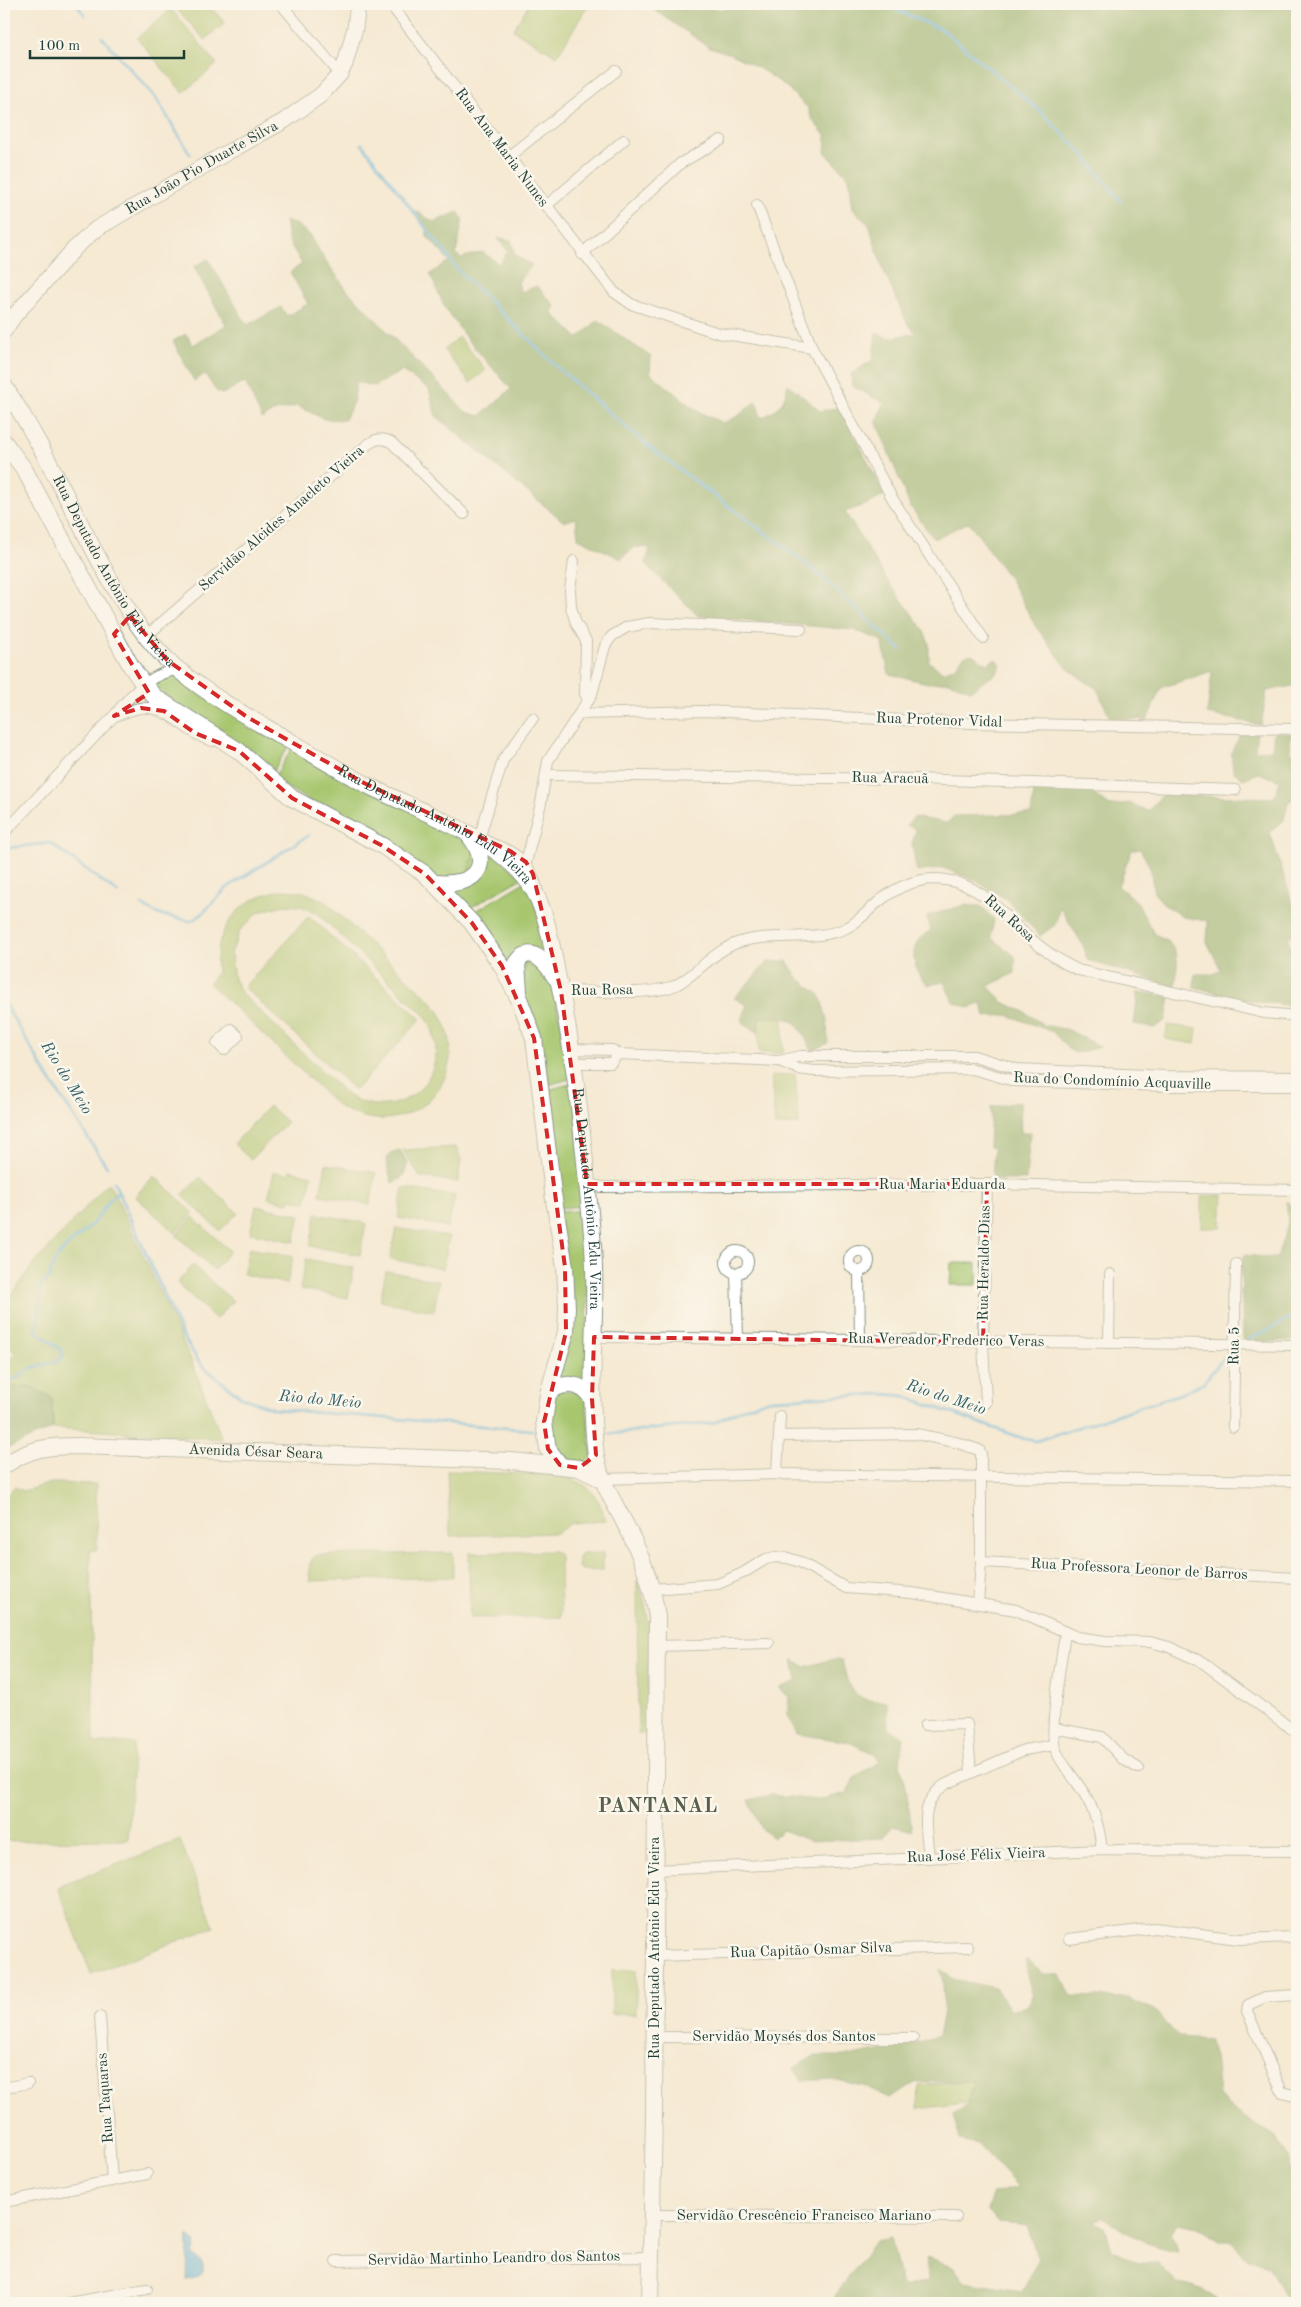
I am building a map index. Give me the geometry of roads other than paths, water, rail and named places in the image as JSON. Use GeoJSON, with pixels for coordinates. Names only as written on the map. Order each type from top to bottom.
{"type":"FeatureCollection","features":[{"type":"Feature","properties":{"kind":"main road","name":"Rua João Pio Duarte Silva"},"geometry":{"type":"LineString","coordinates":[[4,332],[9,319],[75,248],[96,229],[284,121],[321,95],[340,74],[350,50],[358,4]]}},
{"type":"Feature","properties":{"kind":"main road","name":"Rua Deputado Antônio Edu Vieira"},"geometry":{"type":"LineString","coordinates":[[4,386],[36,436],[89,542],[130,616],[145,638],[179,670],[246,716],[364,783],[473,836],[516,867],[531,886],[541,906],[561,988],[572,1056],[594,1262],[592,1400]]}},
{"type":"Feature","properties":{"kind":"main road"},"geometry":{"type":"LineString","coordinates":[[4,442],[24,469],[144,692],[230,745],[249,759],[292,798],[381,845],[410,863],[435,883],[480,932],[502,966],[530,1025],[536,1050],[553,1192],[566,1280],[566,1332],[548,1394],[544,1422],[546,1442],[551,1456],[560,1465]]}},
{"type":"Feature","properties":{"kind":"main road"},"geometry":{"type":"LineString","coordinates":[[4,450],[46,523],[102,636],[114,634],[130,616]]}},
{"type":"Feature","properties":{"kind":"main road"},"geometry":{"type":"LineString","coordinates":[[435,883],[453,885],[463,882],[479,868],[481,859],[473,836]]}},
{"type":"Feature","properties":{"kind":"main road"},"geometry":{"type":"LineString","coordinates":[[520,1001],[516,971],[517,963],[525,955],[534,954],[542,958],[561,988]]}},
{"type":"Feature","properties":{"kind":"main road"},"geometry":{"type":"LineString","coordinates":[[548,1394],[558,1387],[569,1384],[580,1387],[592,1400],[596,1455],[592,1461],[579,1468]]}},
{"type":"Feature","properties":{"kind":"main road","name":"Avenida César Seara"},"geometry":{"type":"LineString","coordinates":[[512,1461],[538,1451],[546,1442]]}},
{"type":"Feature","properties":{"kind":"main road","name":"Avenida César Seara"},"geometry":{"type":"LineString","coordinates":[[4,1466],[30,1451],[46,1446],[70,1446],[512,1461],[579,1468],[601,1479]]}},
{"type":"Feature","properties":{"kind":"main road","name":"Rua Deputado Antônio Edu Vieira"},"geometry":{"type":"LineString","coordinates":[[596,1455],[601,1479],[639,1552],[652,1588],[657,1617],[650,2303]]}},
{"type":"Feature","properties":{"kind":"street"},"geometry":{"type":"LineString","coordinates":[[282,4],[340,74]]}},
{"type":"Feature","properties":{"kind":"street","name":"Rua Ana Maria Nunes"},"geometry":{"type":"LineString","coordinates":[[390,4],[582,254],[614,292],[631,304],[718,333],[812,348]]}},
{"type":"Feature","properties":{"kind":"street"},"geometry":{"type":"LineString","coordinates":[[508,157],[616,71]]}},
{"type":"Feature","properties":{"kind":"street"},"geometry":{"type":"LineString","coordinates":[[546,206],[624,140]]}},
{"type":"Feature","properties":{"kind":"street"},"geometry":{"type":"LineString","coordinates":[[582,254],[681,164],[722,140]]}},
{"type":"Feature","properties":{"kind":"street"},"geometry":{"type":"LineString","coordinates":[[757,205],[812,348],[892,498],[983,638]]}},
{"type":"Feature","properties":{"kind":"street","name":"Servidão Alcides Anacleto Vieira"},"geometry":{"type":"LineString","coordinates":[[145,638],[367,444],[376,440],[384,439],[390,442],[464,514]]}},
{"type":"Feature","properties":{"kind":"street"},"geometry":{"type":"LineString","coordinates":[[526,862],[552,754],[581,714],[587,697],[586,640],[576,623],[570,607],[570,590],[574,562]]}},
{"type":"Feature","properties":{"kind":"street"},"geometry":{"type":"LineString","coordinates":[[587,697],[592,694],[605,646],[612,636],[626,627],[638,623],[664,622],[802,629]]}},
{"type":"Feature","properties":{"kind":"street"},"geometry":{"type":"LineString","coordinates":[[4,833],[124,704],[144,692],[162,672],[179,670]]}},
{"type":"Feature","properties":{"kind":"street"},"geometry":{"type":"LineString","coordinates":[[575,687],[587,697]]}},
{"type":"Feature","properties":{"kind":"street"},"geometry":{"type":"LineString","coordinates":[[114,716],[144,696],[144,692]]}},
{"type":"Feature","properties":{"kind":"street"},"geometry":{"type":"LineString","coordinates":[[114,716],[141,708],[164,711],[195,733],[209,740],[230,745]]}},
{"type":"Feature","properties":{"kind":"street","name":"Rua Protenor Vidal"},"geometry":{"type":"LineString","coordinates":[[581,714],[704,711],[971,723],[1297,729]]}},
{"type":"Feature","properties":{"kind":"street"},"geometry":{"type":"LineString","coordinates":[[533,718],[503,760],[473,836],[510,851],[526,862],[533,874],[541,906]]}},
{"type":"Feature","properties":{"kind":"street","name":"Rua Aracuã"},"geometry":{"type":"LineString","coordinates":[[546,775],[916,779],[1234,790]]}},
{"type":"Feature","properties":{"kind":"street","name":"Rua Rosa"},"geometry":{"type":"LineString","coordinates":[[561,988],[648,991],[676,985],[723,950],[739,942],[760,938],[837,931],[855,924],[876,903],[899,888],[920,880],[946,880],[966,885],[984,896],[1041,948],[1061,962],[1078,970],[1264,1013],[1297,1016]]}},
{"type":"Feature","properties":{"kind":"street","name":"Rua do Condomínio Acquaville"},"geometry":{"type":"LineString","coordinates":[[572,1056],[612,1063],[618,1054],[779,1061],[801,1056],[974,1056],[1017,1069],[1071,1071],[1166,1081]]}},
{"type":"Feature","properties":{"kind":"street"},"geometry":{"type":"LineString","coordinates":[[973,1069],[974,1056]]}},
{"type":"Feature","properties":{"kind":"street"},"geometry":{"type":"LineString","coordinates":[[899,1057],[899,1070]]}},
{"type":"Feature","properties":{"kind":"street","name":"Rua do Condomínio Acquaville"},"geometry":{"type":"LineString","coordinates":[[779,1061],[798,1070],[973,1069],[1014,1081],[1071,1083],[1244,1081],[1297,1077]]}},
{"type":"Feature","properties":{"kind":"street"},"geometry":{"type":"LineString","coordinates":[[1071,1071],[1071,1083]]}},
{"type":"Feature","properties":{"kind":"street","name":"Rua do Condomínio Acquaville"},"geometry":{"type":"LineString","coordinates":[[1244,1081],[1297,1086]]}},
{"type":"Feature","properties":{"kind":"street","name":"Rua Maria Eduarda"},"geometry":{"type":"LineString","coordinates":[[587,1184],[602,1187],[987,1184],[1297,1190]]}},
{"type":"Feature","properties":{"kind":"street","name":"Rua Heraldo Dias"},"geometry":{"type":"LineString","coordinates":[[986,1402],[983,1342],[987,1184]]}},
{"type":"Feature","properties":{"kind":"street","name":"Rua 5"},"geometry":{"type":"LineString","coordinates":[[1233,1427],[1236,1264]]}},
{"type":"Feature","properties":{"kind":"street"},"geometry":{"type":"LineString","coordinates":[[859,1271],[860,1340]]}},
{"type":"Feature","properties":{"kind":"street"},"geometry":{"type":"LineString","coordinates":[[736,1273],[738,1339]]}},
{"type":"Feature","properties":{"kind":"street"},"geometry":{"type":"LineString","coordinates":[[1109,1343],[1110,1274]]}},
{"type":"Feature","properties":{"kind":"street","name":"Rua Vereador Frederico Veras"},"geometry":{"type":"LineString","coordinates":[[594,1337],[1297,1345]]}},
{"type":"Feature","properties":{"kind":"street"},"geometry":{"type":"LineString","coordinates":[[777,1474],[780,1416]]}},
{"type":"Feature","properties":{"kind":"street"},"geometry":{"type":"LineString","coordinates":[[780,1436],[916,1434],[976,1447],[981,1453],[982,1477],[981,1562],[978,1604]]}},
{"type":"Feature","properties":{"kind":"street"},"geometry":{"type":"LineString","coordinates":[[601,1479],[777,1474],[1297,1481]]}},
{"type":"Feature","properties":{"kind":"street"},"geometry":{"type":"LineString","coordinates":[[652,1588],[718,1584],[731,1579],[766,1559],[774,1557],[800,1562],[846,1588],[912,1593],[1027,1613],[1065,1633],[1086,1639],[1150,1642],[1194,1657],[1297,1733]]}},
{"type":"Feature","properties":{"kind":"street","name":"Rua Professora Leonor de Barros"},"geometry":{"type":"LineString","coordinates":[[981,1562],[1297,1578]]}},
{"type":"Feature","properties":{"kind":"street"},"geometry":{"type":"LineString","coordinates":[[1065,1633],[1054,1728],[1054,1745],[1061,1763],[1077,1782],[1097,1817],[1102,1850]]}},
{"type":"Feature","properties":{"kind":"street"},"geometry":{"type":"LineString","coordinates":[[658,1646],[769,1643]]}},
{"type":"Feature","properties":{"kind":"street"},"geometry":{"type":"LineString","coordinates":[[925,1725],[967,1724],[971,1773]]}},
{"type":"Feature","properties":{"kind":"street"},"geometry":{"type":"LineString","coordinates":[[1054,1728],[1102,1738],[1123,1759],[1138,1768]]}},
{"type":"Feature","properties":{"kind":"street"},"geometry":{"type":"LineString","coordinates":[[929,1858],[926,1814],[931,1797],[946,1784],[1024,1750],[1054,1745]]}},
{"type":"Feature","properties":{"kind":"street","name":"Rua José Félix Vieira"},"geometry":{"type":"LineString","coordinates":[[655,1870],[1102,1850],[1297,1850]]}},
{"type":"Feature","properties":{"kind":"street"},"geometry":{"type":"LineString","coordinates":[[1069,1939],[1155,1928],[1238,1939],[1297,1937]]}},
{"type":"Feature","properties":{"kind":"street","name":"Rua Capitão Osmar Silva"},"geometry":{"type":"LineString","coordinates":[[654,1956],[968,1947]]}},
{"type":"Feature","properties":{"kind":"street"},"geometry":{"type":"LineString","coordinates":[[1297,1995],[1264,1997],[1248,2005],[1247,2011],[1282,2092],[1297,2096]]}},
{"type":"Feature","properties":{"kind":"street","name":"Rua Taquaras"},"geometry":{"type":"LineString","coordinates":[[100,2016],[112,2180]]}},
{"type":"Feature","properties":{"kind":"street","name":"Servidão Moysés dos Santos"},"geometry":{"type":"LineString","coordinates":[[654,2037],[913,2038]]}},
{"type":"Feature","properties":{"kind":"street"},"geometry":{"type":"LineString","coordinates":[[4,2088],[28,2083]]}},
{"type":"Feature","properties":{"kind":"street"},"geometry":{"type":"LineString","coordinates":[[4,2202],[147,2174]]}},
{"type":"Feature","properties":{"kind":"street","name":"Servidão Crescêncio Francisco Mariano"},"geometry":{"type":"LineString","coordinates":[[651,2216],[956,2217]]}},
{"type":"Feature","properties":{"kind":"street","name":"Servidão Martinho Leandro dos Santos"},"geometry":{"type":"LineString","coordinates":[[336,2261],[651,2257]]}},
{"type":"Feature","properties":{"kind":"street"},"geometry":{"type":"LineString","coordinates":[[68,2303],[147,2288]]}},
{"type":"Feature","properties":{"kind":"water"},"geometry":{"type":"Polygon","coordinates":[[[188,2236],[196,2243],[193,2255],[202,2264],[203,2271],[199,2276],[187,2280],[188,2236]]]}},
{"type":"Feature","properties":{"kind":"waterway"},"geometry":{"type":"LineString","coordinates":[[76,4],[85,15]]}},
{"type":"Feature","properties":{"kind":"waterway"},"geometry":{"type":"LineString","coordinates":[[864,4],[889,7],[943,30],[1041,112],[1084,155],[1121,202]]}},
{"type":"Feature","properties":{"kind":"waterway"},"geometry":{"type":"LineString","coordinates":[[102,37],[156,98],[190,154]]}},
{"type":"Feature","properties":{"kind":"waterway"},"geometry":{"type":"LineString","coordinates":[[362,144],[458,270],[558,368],[648,446],[812,568],[901,650]]}},
{"type":"Feature","properties":{"kind":"waterway"},"geometry":{"type":"LineString","coordinates":[[142,905],[157,914],[191,921],[201,915],[228,887],[309,835]]}},
{"type":"Feature","properties":{"kind":"waterway"},"geometry":{"type":"LineString","coordinates":[[8,848],[50,843],[118,893]]}},
{"type":"Feature","properties":{"kind":"waterway","name":"Rio do Meio"},"geometry":{"type":"LineString","coordinates":[[4,1002],[48,1077],[107,1167]]}},
{"type":"Feature","properties":{"kind":"waterway","name":"Rio do Meio"},"geometry":{"type":"LineString","coordinates":[[114,1182],[182,1335],[201,1365],[241,1397],[274,1409],[532,1430]]}},
{"type":"Feature","properties":{"kind":"waterway"},"geometry":{"type":"LineString","coordinates":[[4,1386],[32,1368],[58,1361],[63,1356],[61,1350],[36,1331],[41,1284],[49,1279],[60,1254],[95,1221],[118,1192]]}},
{"type":"Feature","properties":{"kind":"waterway","name":"Rio do Meio"},"geometry":{"type":"LineString","coordinates":[[1247,1341],[1297,1314]]}},
{"type":"Feature","properties":{"kind":"waterway","name":"Rio do Meio"},"geometry":{"type":"LineString","coordinates":[[610,1434],[713,1423],[744,1408],[770,1399],[882,1394],[904,1396],[1025,1439],[1036,1441],[1183,1393],[1204,1382],[1225,1356]]}},
{"type":"Feature","properties":{"kind":"district","name":"PANTANAL"},"geometry":{"type":"Point","coordinates":[658,1807]}}]}
